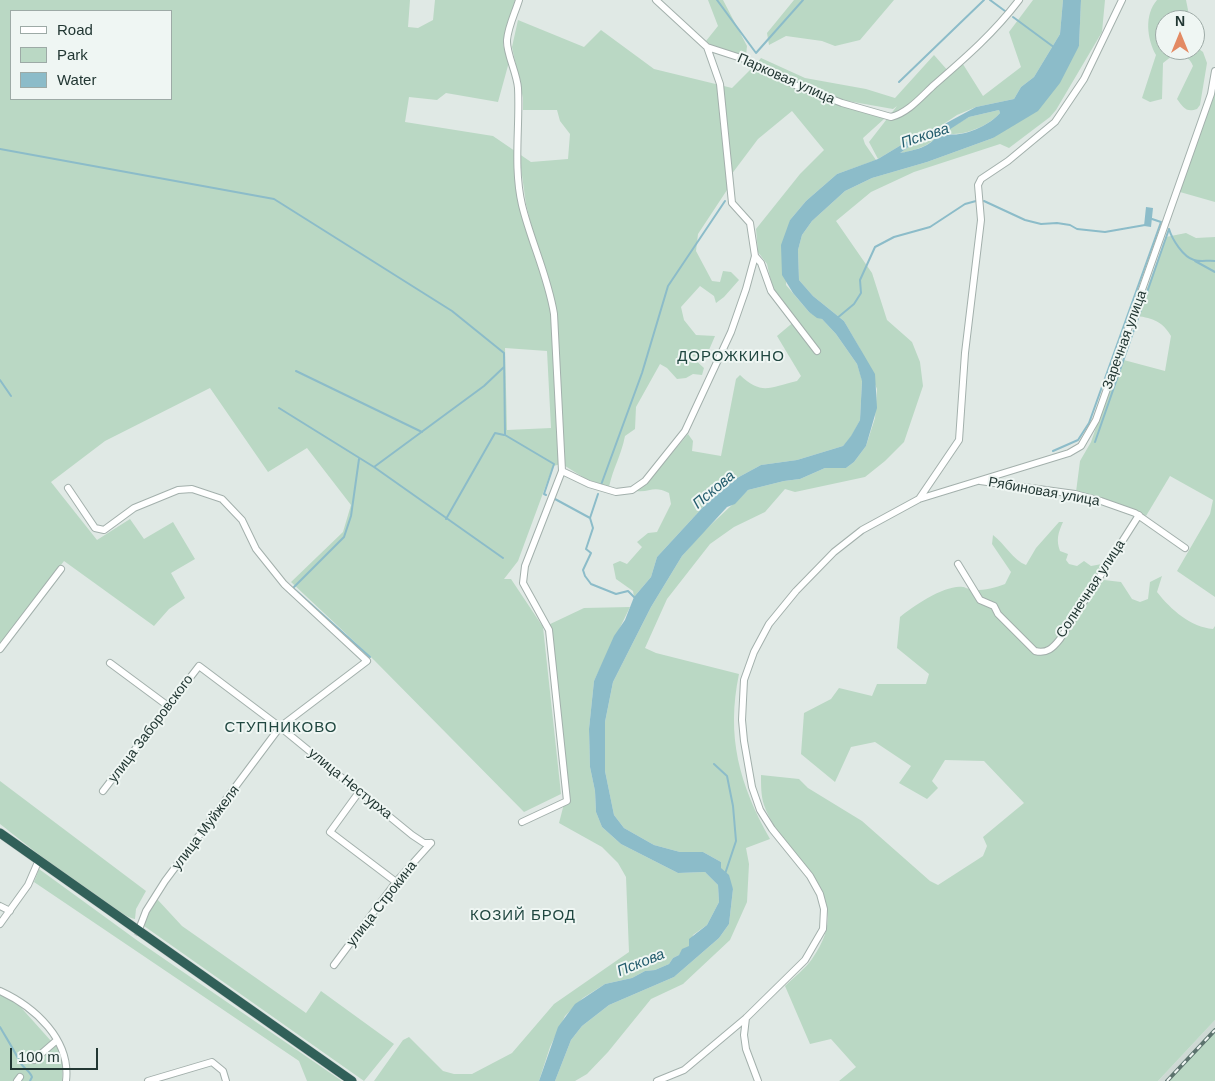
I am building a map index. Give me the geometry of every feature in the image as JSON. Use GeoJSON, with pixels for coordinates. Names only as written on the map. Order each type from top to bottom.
{"type":"FeatureCollection","features":[{"type":"Feature","properties":{"kind":"highway"},"geometry":{"type":"LineString","coordinates":[[0,834],[352,1081]]}},
{"type":"Feature","properties":{"kind":"street"},"geometry":{"type":"LineString","coordinates":[[519,0],[507,41],[517,80],[519,110],[516,144],[522,204],[550,288],[554,314],[562,472],[525,566],[522,583],[549,630],[567,801],[522,822]]}},
{"type":"Feature","properties":{"kind":"street","name":"Парковая улица"},"geometry":{"type":"LineString","coordinates":[[656,0],[707,47],[744,60],[795,85],[842,104],[891,117],[898,115],[912,105],[974,51],[1019,0]]}},
{"type":"Feature","properties":{"kind":"street","name":"Заречная улица"},"geometry":{"type":"LineString","coordinates":[[920,499],[959,440],[965,353],[981,220],[978,185],[982,179],[1008,161],[1055,122],[1084,80],[1122,0]]}},
{"type":"Feature","properties":{"kind":"street"},"geometry":{"type":"LineString","coordinates":[[562,472],[589,484],[616,492],[632,490],[645,481],[685,431],[730,332],[746,289],[755,256],[750,223],[732,203],[720,84],[707,47]]}},
{"type":"Feature","properties":{"kind":"street","name":"Заречная улица"},"geometry":{"type":"LineString","coordinates":[[657,1081],[684,1070],[746,1018],[805,960],[823,929],[824,909],[820,894],[810,876],[772,829],[760,810],[752,787],[742,720],[742,687],[748,667],[762,636],[796,591],[834,552],[862,530],[920,499],[1069,453],[1081,446],[1088,436],[1100,410],[1206,110],[1215,71]]}},
{"type":"Feature","properties":{"kind":"street"},"geometry":{"type":"LineString","coordinates":[[755,256],[761,263],[771,291],[817,351]]}},
{"type":"Feature","properties":{"kind":"street","name":"Рябиновая улица"},"geometry":{"type":"LineString","coordinates":[[979,480],[1075,494],[1101,501],[1139,515],[1185,548]]}},
{"type":"Feature","properties":{"kind":"street"},"geometry":{"type":"LineString","coordinates":[[68,488],[95,528],[99,530],[104,530],[141,505],[178,490],[192,489],[222,499],[242,520],[256,549],[284,584],[367,661],[280,727]]}},
{"type":"Feature","properties":{"kind":"street","name":"Солнечная улица"},"geometry":{"type":"LineString","coordinates":[[958,564],[980,600],[994,606],[998,614],[1035,651],[1046,652],[1054,648],[1139,515]]}},
{"type":"Feature","properties":{"kind":"street"},"geometry":{"type":"LineString","coordinates":[[0,649],[61,570]]}},
{"type":"Feature","properties":{"kind":"street"},"geometry":{"type":"LineString","coordinates":[[110,663],[168,706]]}},
{"type":"Feature","properties":{"kind":"street","name":"улица Нестурха"},"geometry":{"type":"LineString","coordinates":[[199,666],[280,727],[412,835],[424,843],[431,843]]}},
{"type":"Feature","properties":{"kind":"street","name":"улица Заборовского"},"geometry":{"type":"LineString","coordinates":[[103,791],[199,666]]}},
{"type":"Feature","properties":{"kind":"street","name":"улица Муйжеля"},"geometry":{"type":"LineString","coordinates":[[138,932],[146,911],[165,881],[280,727]]}},
{"type":"Feature","properties":{"kind":"street"},"geometry":{"type":"LineString","coordinates":[[358,792],[330,832],[396,882]]}},
{"type":"Feature","properties":{"kind":"street","name":"улица Строкина"},"geometry":{"type":"LineString","coordinates":[[334,965],[396,882],[431,843]]}},
{"type":"Feature","properties":{"kind":"street"},"geometry":{"type":"LineString","coordinates":[[0,924],[28,885],[38,862]]}},
{"type":"Feature","properties":{"kind":"street"},"geometry":{"type":"LineString","coordinates":[[0,906],[10,910]]}},
{"type":"Feature","properties":{"kind":"street"},"geometry":{"type":"LineString","coordinates":[[0,991],[21,1001],[58,1040],[67,1061],[66,1081]]}},
{"type":"Feature","properties":{"kind":"street"},"geometry":{"type":"LineString","coordinates":[[746,1018],[744,1035],[746,1050],[758,1081]]}},
{"type":"Feature","properties":{"kind":"street"},"geometry":{"type":"LineString","coordinates":[[34,1060],[58,1040]]}},
{"type":"Feature","properties":{"kind":"street"},"geometry":{"type":"LineString","coordinates":[[148,1081],[212,1062],[223,1071],[226,1081]]}},
{"type":"Feature","properties":{"kind":"shaded area"},"geometry":{"type":"Polygon","coordinates":[[[1215,1020],[1215,1029],[1167,1081],[1158,1081],[1215,1020]]]}},
{"type":"Feature","properties":{"kind":"green space"},"geometry":{"type":"Polygon","coordinates":[[[0,0],[410,0],[408,27],[418,28],[433,20],[435,0],[515,0],[503,45],[509,62],[498,102],[446,93],[437,100],[409,97],[405,122],[493,136],[531,162],[568,159],[570,134],[560,121],[557,110],[523,110],[523,98],[512,47],[518,20],[584,47],[601,30],[654,69],[732,88],[753,67],[876,113],[884,119],[863,138],[876,160],[837,174],[806,201],[790,220],[786,285],[809,312],[822,319],[836,334],[857,364],[862,380],[860,420],[851,437],[843,446],[797,460],[761,465],[715,490],[704,506],[657,557],[651,577],[634,597],[633,591],[616,579],[613,564],[620,561],[627,564],[642,547],[637,542],[648,533],[657,532],[671,504],[669,493],[664,491],[655,489],[636,491],[647,483],[688,434],[693,441],[692,451],[721,456],[736,379],[740,375],[754,386],[767,388],[797,381],[801,376],[777,336],[796,320],[773,290],[767,264],[758,252],[756,229],[800,174],[824,150],[792,111],[758,139],[731,175],[728,128],[721,132],[728,179],[727,190],[698,234],[696,251],[712,281],[720,282],[723,271],[731,272],[739,280],[716,303],[714,296],[700,286],[681,307],[684,320],[696,335],[715,336],[706,357],[691,356],[704,368],[702,375],[693,374],[686,378],[677,379],[667,368],[660,364],[636,407],[635,429],[625,436],[609,487],[586,479],[562,464],[553,466],[518,561],[504,579],[511,579],[543,627],[561,794],[524,812],[374,660],[291,582],[343,532],[351,505],[307,448],[268,472],[210,388],[105,441],[51,482],[97,540],[130,519],[144,539],[173,522],[195,559],[171,573],[185,598],[169,609],[154,626],[64,561],[0,645],[0,0]],[[515,168],[526,226],[533,232],[526,204],[521,168],[515,168]],[[505,348],[507,430],[551,428],[547,351],[505,348]]]}},
{"type":"Feature","properties":{"kind":"green space"},"geometry":{"type":"Polygon","coordinates":[[[708,0],[723,0],[747,46],[746,56],[713,47],[706,41],[718,26],[708,0]]]}},
{"type":"Feature","properties":{"kind":"green space"},"geometry":{"type":"Polygon","coordinates":[[[794,0],[894,0],[860,40],[835,46],[822,41],[786,36],[769,45],[767,33],[794,0]]]}},
{"type":"Feature","properties":{"kind":"green space"},"geometry":{"type":"Polygon","coordinates":[[[1033,0],[1063,0],[1060,34],[1034,77],[1021,87],[1014,99],[976,107],[957,115],[939,127],[921,133],[878,159],[869,142],[897,106],[893,109],[842,100],[756,64],[761,58],[805,78],[866,89],[895,98],[934,55],[949,72],[961,61],[983,96],[1021,67],[1009,32],[1033,0]]]}},
{"type":"Feature","properties":{"kind":"green space"},"geometry":{"type":"Polygon","coordinates":[[[1081,0],[1105,0],[1102,32],[1050,117],[1009,148],[1000,144],[914,172],[871,192],[836,221],[872,273],[887,320],[912,342],[920,362],[923,386],[904,442],[885,461],[865,477],[795,492],[785,489],[765,512],[734,527],[710,544],[667,599],[645,648],[656,653],[739,674],[734,718],[738,759],[750,799],[770,839],[746,848],[749,864],[747,902],[730,940],[683,984],[651,999],[608,1052],[587,1074],[575,1081],[555,1081],[571,1040],[582,1026],[609,1005],[674,977],[719,938],[729,924],[733,889],[721,869],[721,862],[703,852],[680,852],[654,845],[624,828],[614,815],[605,771],[605,722],[613,682],[651,607],[682,556],[702,533],[748,490],[800,479],[825,468],[846,468],[854,462],[866,446],[875,418],[877,389],[859,347],[844,321],[813,296],[799,280],[798,250],[802,235],[812,221],[845,191],[872,178],[927,162],[993,138],[1079,46],[1081,0]]]}},
{"type":"Feature","properties":{"kind":"green space"},"geometry":{"type":"Polygon","coordinates":[[[1157,0],[1186,0],[1188,10],[1155,10],[1155,53],[1148,27],[1153,6],[1157,0]]]}},
{"type":"Feature","properties":{"kind":"green space"},"geometry":{"type":"Polygon","coordinates":[[[1155,58],[1155,60],[1167,60],[1163,63],[1162,99],[1150,102],[1142,98],[1155,58]]]}},
{"type":"Feature","properties":{"kind":"green space"},"geometry":{"type":"Polygon","coordinates":[[[1205,58],[1207,63],[1200,105],[1197,109],[1187,110],[1177,99],[1193,66],[1189,60],[1205,60],[1205,58]]]}},
{"type":"Feature","properties":{"kind":"green space"},"geometry":{"type":"Polygon","coordinates":[[[1215,89],[1215,202],[1180,192],[1215,89]]]}},
{"type":"Feature","properties":{"kind":"green space"},"geometry":{"type":"Polygon","coordinates":[[[999,110],[1000,113],[995,118],[981,127],[957,134],[943,132],[969,117],[999,110]]]}},
{"type":"Feature","properties":{"kind":"green space"},"geometry":{"type":"Polygon","coordinates":[[[937,134],[937,137],[924,146],[900,153],[917,141],[937,134]]]}},
{"type":"Feature","properties":{"kind":"green space"},"geometry":{"type":"Polygon","coordinates":[[[1186,233],[1196,238],[1215,237],[1215,597],[1177,571],[1210,514],[1213,500],[1170,476],[1146,516],[1111,501],[1076,492],[1080,461],[1091,442],[1120,359],[1165,371],[1171,336],[1165,327],[1157,322],[1137,316],[1166,237],[1186,233]]]}},
{"type":"Feature","properties":{"kind":"green space"},"geometry":{"type":"Polygon","coordinates":[[[1059,522],[1063,522],[1058,536],[1058,543],[1060,551],[1068,554],[1066,560],[1069,564],[1077,566],[1084,561],[1091,566],[1102,564],[1100,577],[1104,580],[1121,582],[1132,599],[1140,602],[1148,599],[1150,582],[1162,576],[1157,592],[1169,605],[1197,625],[1213,629],[1215,626],[1215,1020],[1158,1081],[839,1081],[856,1067],[831,1039],[810,1044],[785,986],[809,963],[825,935],[828,914],[824,895],[814,877],[774,825],[763,802],[761,775],[799,779],[808,788],[862,821],[930,881],[938,885],[983,856],[987,846],[983,837],[1024,803],[984,761],[945,760],[932,781],[938,788],[927,799],[899,783],[911,766],[875,742],[851,747],[835,782],[801,754],[804,713],[831,699],[839,688],[872,696],[877,684],[926,684],[929,674],[897,648],[900,617],[921,602],[948,589],[963,587],[979,590],[1005,584],[1011,572],[992,544],[993,535],[1021,563],[1026,565],[1036,548],[1059,522]]]}},
{"type":"Feature","properties":{"kind":"green space"},"geometry":{"type":"Polygon","coordinates":[[[630,607],[594,681],[589,729],[590,767],[595,791],[596,812],[602,827],[621,844],[678,873],[705,872],[718,885],[719,902],[707,925],[693,935],[690,946],[673,958],[669,964],[655,970],[645,971],[632,978],[605,984],[583,998],[565,1016],[550,1047],[539,1081],[374,1081],[403,1040],[409,1037],[443,1071],[454,1074],[472,1074],[512,1053],[554,1004],[629,952],[626,877],[618,863],[602,847],[559,823],[566,796],[546,626],[584,608],[630,607]]]}},
{"type":"Feature","properties":{"kind":"green space"},"geometry":{"type":"Polygon","coordinates":[[[0,781],[146,891],[136,909],[135,919],[109,906],[90,893],[0,824],[0,781]]]}},
{"type":"Feature","properties":{"kind":"green space"},"geometry":{"type":"Polygon","coordinates":[[[39,869],[138,941],[342,1081],[307,1081],[299,1061],[34,882],[39,869]]]}},
{"type":"Feature","properties":{"kind":"green space"},"geometry":{"type":"Polygon","coordinates":[[[157,899],[182,926],[306,1013],[321,991],[394,1044],[364,1081],[144,926],[147,912],[157,899]]]}},
{"type":"Feature","properties":{"kind":"green space"},"geometry":{"type":"Polygon","coordinates":[[[0,994],[17,1003],[60,1051],[63,1060],[62,1081],[0,1081],[0,994]]]}},
{"type":"Feature","properties":{"kind":"green space"},"geometry":{"type":"Polygon","coordinates":[[[1215,1029],[1215,1081],[1167,1081],[1215,1029]]]}},
{"type":"Feature","properties":{"kind":"water","name":"Пскова"},"geometry":{"type":"Polygon","coordinates":[[[1063,0],[1081,0],[1079,46],[1060,83],[1038,111],[993,138],[927,162],[872,178],[845,191],[812,221],[802,235],[798,250],[799,280],[813,296],[844,321],[875,374],[877,408],[866,446],[854,462],[846,468],[825,468],[800,479],[748,490],[735,504],[727,507],[682,556],[651,607],[613,682],[605,722],[605,771],[614,815],[624,828],[654,845],[680,852],[703,852],[721,862],[721,868],[729,875],[733,889],[729,924],[719,938],[674,977],[609,1005],[582,1026],[571,1040],[555,1081],[539,1081],[558,1027],[575,1004],[605,984],[632,978],[645,971],[655,970],[669,964],[673,958],[679,955],[682,949],[689,946],[689,939],[707,925],[719,902],[718,885],[705,872],[678,873],[621,844],[602,827],[596,812],[595,791],[590,767],[589,729],[594,681],[614,636],[625,620],[634,597],[651,577],[657,557],[704,506],[715,490],[761,465],[797,460],[843,446],[860,420],[862,381],[857,364],[836,334],[822,319],[809,312],[793,293],[782,275],[781,245],[790,220],[806,201],[837,174],[878,159],[921,133],[939,127],[976,107],[1014,99],[1021,87],[1034,77],[1060,34],[1063,0]],[[999,110],[969,117],[944,133],[966,133],[982,127],[1000,113],[999,110]],[[937,134],[917,141],[900,153],[915,150],[926,145],[937,134]]]}},
{"type":"Feature","properties":{"kind":"water"},"geometry":{"type":"Polygon","coordinates":[[[1146,207],[1153,208],[1151,227],[1144,226],[1146,207]]]}},
{"type":"Feature","properties":{"kind":"waterway"},"geometry":{"type":"LineString","coordinates":[[717,0],[756,53],[803,0]]}},
{"type":"Feature","properties":{"kind":"waterway"},"geometry":{"type":"LineString","coordinates":[[899,82],[984,0]]}},
{"type":"Feature","properties":{"kind":"waterway"},"geometry":{"type":"LineString","coordinates":[[990,0],[1005,11]]}},
{"type":"Feature","properties":{"kind":"waterway"},"geometry":{"type":"LineString","coordinates":[[1013,17],[1055,48]]}},
{"type":"Feature","properties":{"kind":"waterway"},"geometry":{"type":"LineString","coordinates":[[0,149],[274,199],[452,311],[504,353],[505,435],[554,464],[544,494],[546,495]]}},
{"type":"Feature","properties":{"kind":"waterway"},"geometry":{"type":"LineString","coordinates":[[601,485],[642,373],[668,286],[725,201]]}},
{"type":"Feature","properties":{"kind":"waterway"},"geometry":{"type":"LineString","coordinates":[[836,319],[854,304],[861,293],[860,280],[875,247],[894,237],[930,227],[965,204],[976,201]]}},
{"type":"Feature","properties":{"kind":"waterway"},"geometry":{"type":"LineString","coordinates":[[984,201],[1025,220],[1041,224],[1057,223],[1070,225],[1077,229],[1105,232],[1145,225]]}},
{"type":"Feature","properties":{"kind":"waterway"},"geometry":{"type":"LineString","coordinates":[[1053,451],[1078,440],[1089,423],[1161,222],[1152,219]]}},
{"type":"Feature","properties":{"kind":"waterway"},"geometry":{"type":"LineString","coordinates":[[1169,229],[1178,247],[1190,258],[1196,261],[1215,261]]}},
{"type":"Feature","properties":{"kind":"waterway"},"geometry":{"type":"LineString","coordinates":[[1095,442],[1169,229]]}},
{"type":"Feature","properties":{"kind":"waterway"},"geometry":{"type":"LineString","coordinates":[[1195,261],[1215,272]]}},
{"type":"Feature","properties":{"kind":"waterway"},"geometry":{"type":"LineString","coordinates":[[279,408],[374,467],[484,386],[504,367]]}},
{"type":"Feature","properties":{"kind":"waterway"},"geometry":{"type":"LineString","coordinates":[[296,371],[422,432]]}},
{"type":"Feature","properties":{"kind":"waterway"},"geometry":{"type":"LineString","coordinates":[[0,380],[11,396]]}},
{"type":"Feature","properties":{"kind":"waterway"},"geometry":{"type":"LineString","coordinates":[[446,519],[495,433],[504,435]]}},
{"type":"Feature","properties":{"kind":"waterway"},"geometry":{"type":"LineString","coordinates":[[359,459],[351,516],[344,537],[293,588],[370,657]]}},
{"type":"Feature","properties":{"kind":"waterway"},"geometry":{"type":"LineString","coordinates":[[374,467],[503,558]]}},
{"type":"Feature","properties":{"kind":"waterway"},"geometry":{"type":"LineString","coordinates":[[590,518],[598,494]]}},
{"type":"Feature","properties":{"kind":"waterway"},"geometry":{"type":"LineString","coordinates":[[555,499],[590,518],[593,528],[586,549],[591,553],[583,570],[591,584],[616,594],[628,591],[635,598]]}},
{"type":"Feature","properties":{"kind":"waterway"},"geometry":{"type":"LineString","coordinates":[[714,764],[727,776],[733,806],[736,841],[725,874]]}},
{"type":"Feature","properties":{"kind":"waterway"},"geometry":{"type":"LineString","coordinates":[[0,1027],[21,1064],[31,1075],[30,1081]]}},
{"type":"Feature","properties":{"kind":"railway"},"geometry":{"type":"LineString","coordinates":[[1167,1081],[1215,1030]]}},
{"type":"Feature","properties":{"kind":"district","name":"ДОРОЖКИНО"},"geometry":{"type":"Point","coordinates":[731,357]}},
{"type":"Feature","properties":{"kind":"district","name":"СТУПНИКОВО"},"geometry":{"type":"Point","coordinates":[281,728]}},
{"type":"Feature","properties":{"kind":"district","name":"КОЗИЙ БРОД"},"geometry":{"type":"Point","coordinates":[523,916]}}]}
